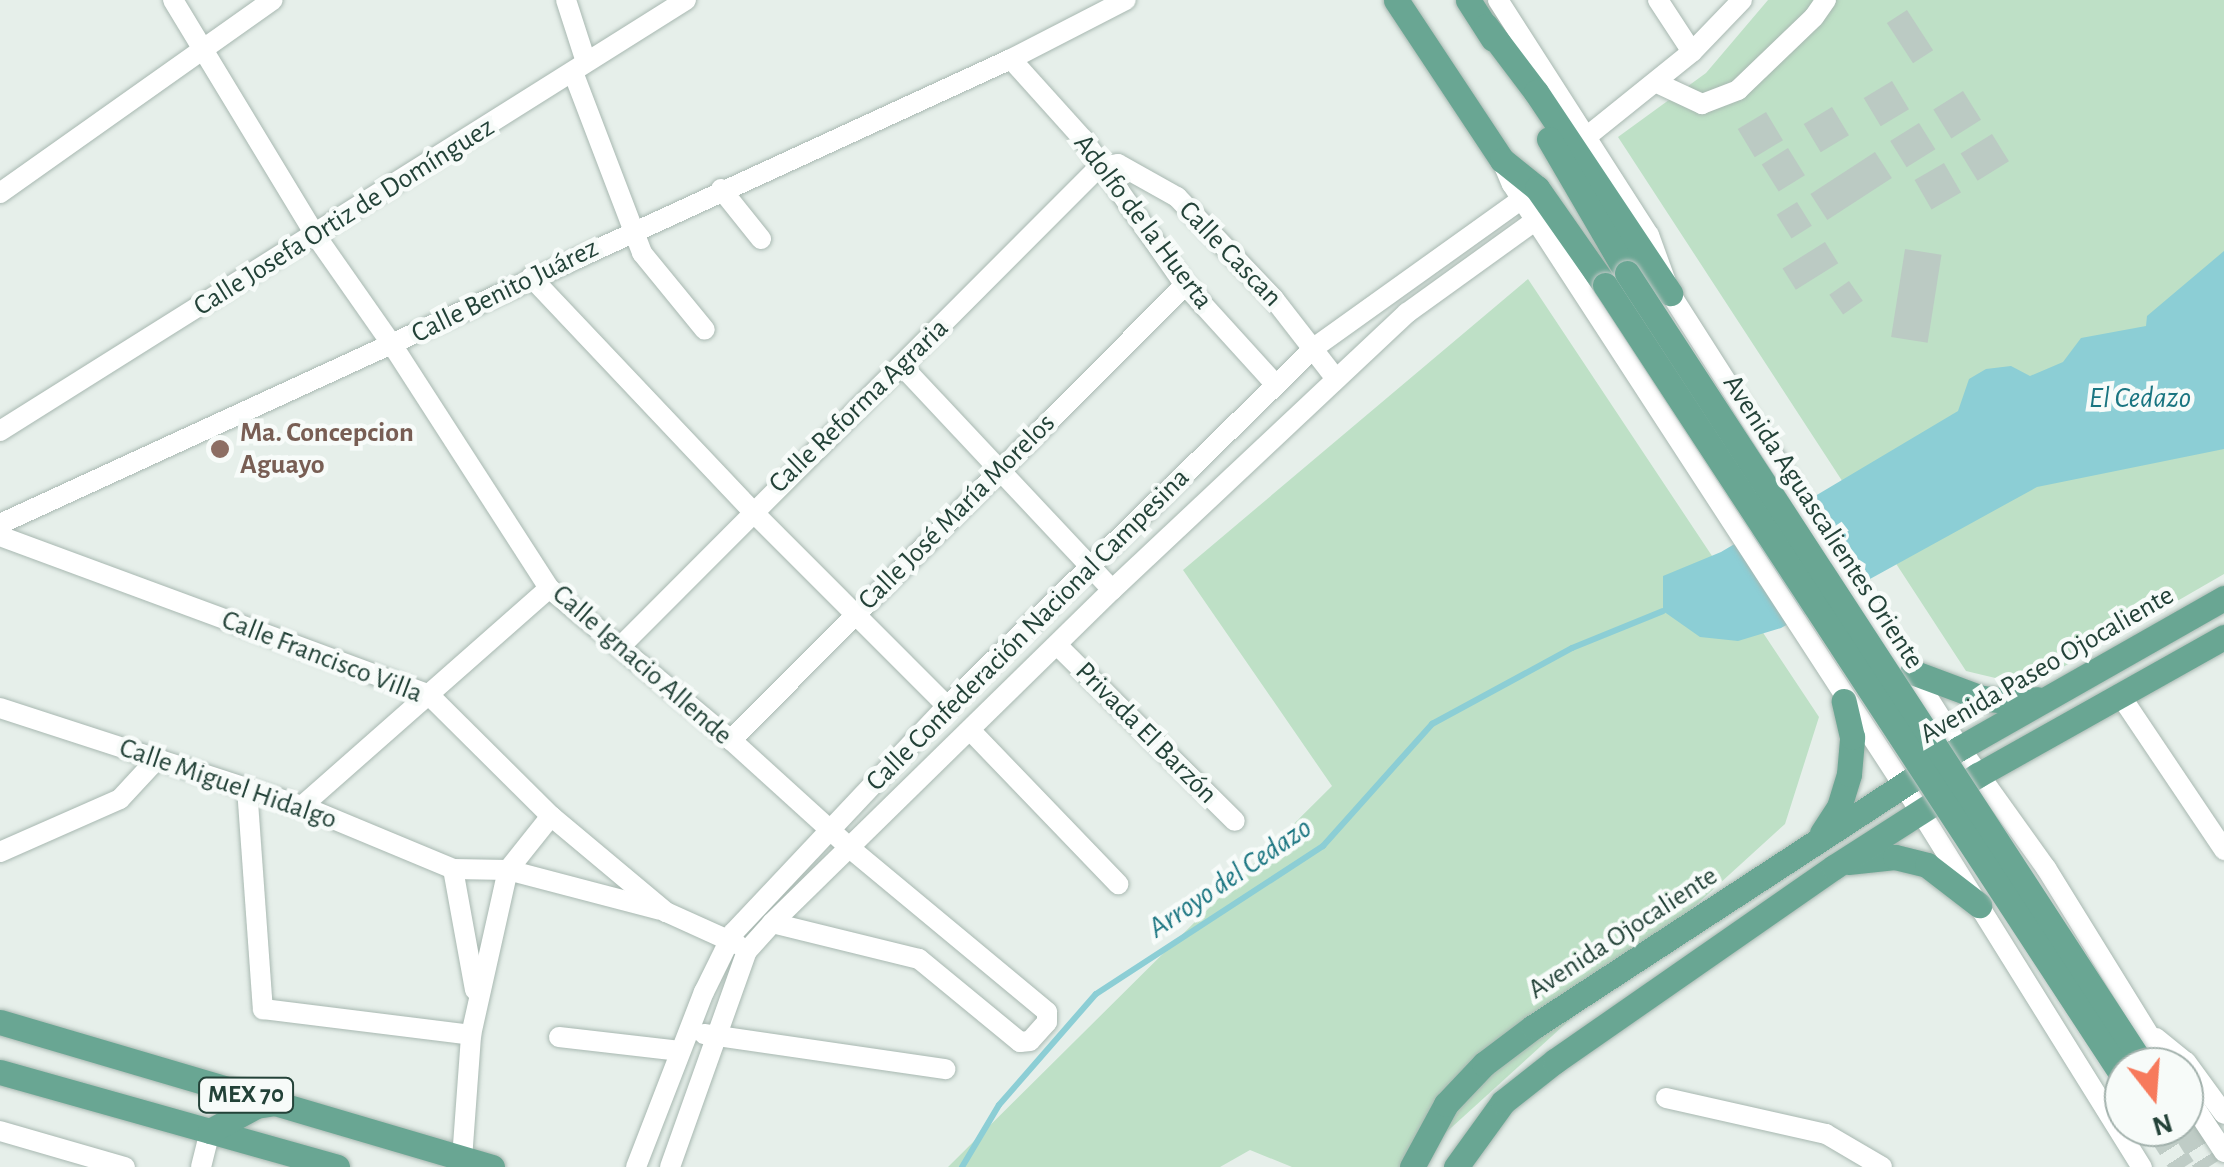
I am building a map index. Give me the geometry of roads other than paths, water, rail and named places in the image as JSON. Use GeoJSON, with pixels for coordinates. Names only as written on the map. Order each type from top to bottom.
{"type":"FeatureCollection","features":[{"type":"Feature","properties":{"kind":"main road","name":"Avenida Aguascalientes Oriente"},"geometry":{"type":"LineString","coordinates":[[1396,0],[1502,160],[1536,204],[1616,279],[2131,1047]]}},
{"type":"Feature","properties":{"kind":"main road","name":"Avenida Aguascalientes Oriente"},"geometry":{"type":"LineString","coordinates":[[1468,0],[1486,26],[1616,279],[2104,1047]]}},
{"type":"Feature","properties":{"kind":"main road"},"geometry":{"type":"LineString","coordinates":[[1486,26],[1536,92],[1670,293]]}},
{"type":"Feature","properties":{"kind":"main road","name":"Avenida Paseo Ojocaliente"},"geometry":{"type":"LineString","coordinates":[[1902,786],[1960,748],[2224,598]]}},
{"type":"Feature","properties":{"kind":"main road"},"geometry":{"type":"LineString","coordinates":[[1456,1167],[1503,1102],[1555,1061],[1834,867],[1978,775],[2224,636]]}},
{"type":"Feature","properties":{"kind":"main road"},"geometry":{"type":"LineString","coordinates":[[1912,672],[1998,702],[2031,701],[2062,690]]}},
{"type":"Feature","properties":{"kind":"main road"},"geometry":{"type":"LineString","coordinates":[[1808,848],[1830,822],[1849,774],[1852,737],[1839,692]]}},
{"type":"Feature","properties":{"kind":"main road","name":"Avenida Ojocaliente"},"geometry":{"type":"LineString","coordinates":[[1412,1167],[1446,1104],[1484,1064],[1902,786]]}},
{"type":"Feature","properties":{"kind":"main road"},"geometry":{"type":"LineString","coordinates":[[1834,867],[1864,858],[1911,860],[1942,873],[1979,905]]}},
{"type":"Feature","properties":{"kind":"main road","name":"MEX 70"},"geometry":{"type":"LineString","coordinates":[[0,1022],[492,1167]]}},
{"type":"Feature","properties":{"kind":"main road","name":"MEX 70"},"geometry":{"type":"LineString","coordinates":[[0,1072],[337,1167]]}},
{"type":"Feature","properties":{"kind":"main road"},"geometry":{"type":"LineString","coordinates":[[210,1130],[256,1106],[276,1104]]}},
{"type":"Feature","properties":{"kind":"street","name":"Calle Ignacio Allende"},"geometry":{"type":"LineString","coordinates":[[173,0],[316,236],[393,346],[549,588],[1047,1012],[1048,1018],[1030,1041],[1020,1042],[919,959],[772,923]]}},
{"type":"Feature","properties":{"kind":"street"},"geometry":{"type":"LineString","coordinates":[[0,193],[273,0]]}},
{"type":"Feature","properties":{"kind":"street"},"geometry":{"type":"LineString","coordinates":[[566,0],[580,67],[642,253],[705,330]]}},
{"type":"Feature","properties":{"kind":"street","name":"Calle Josefa Ortiz de Domínguez"},"geometry":{"type":"LineString","coordinates":[[0,432],[686,0]]}},
{"type":"Feature","properties":{"kind":"street","name":"Calle Benito Juárez"},"geometry":{"type":"LineString","coordinates":[[0,524],[1011,59],[1126,0]]}},
{"type":"Feature","properties":{"kind":"street","name":"Avenida Aguascalientes Oriente"},"geometry":{"type":"LineString","coordinates":[[1498,0],[1656,248],[1670,293],[1960,748],[2046,868],[2156,1047]]}},
{"type":"Feature","properties":{"kind":"street"},"geometry":{"type":"LineString","coordinates":[[1658,0],[1692,52]]}},
{"type":"Feature","properties":{"kind":"street"},"geometry":{"type":"LineString","coordinates":[[1585,138],[1692,52],[1742,0]]}},
{"type":"Feature","properties":{"kind":"street"},"geometry":{"type":"LineString","coordinates":[[1656,83],[1702,104],[1738,90],[1814,17],[1826,0]]}},
{"type":"Feature","properties":{"kind":"street","name":"Adolfo de la Huerta"},"geometry":{"type":"LineString","coordinates":[[1011,59],[1083,139],[1099,168],[1185,285],[1275,384]]}},
{"type":"Feature","properties":{"kind":"street","name":"Calle Cascan"},"geometry":{"type":"LineString","coordinates":[[1099,168],[1118,164],[1177,197],[1315,347],[1336,379]]}},
{"type":"Feature","properties":{"kind":"street","name":"Calle Reforma Agraria"},"geometry":{"type":"LineString","coordinates":[[621,646],[1099,168]]}},
{"type":"Feature","properties":{"kind":"street"},"geometry":{"type":"LineString","coordinates":[[722,189],[761,239]]}},
{"type":"Feature","properties":{"kind":"street","name":"Avenida Aguascalientes Oriente"},"geometry":{"type":"LineString","coordinates":[[1536,204],[1732,526],[1920,811],[2142,1167]]}},
{"type":"Feature","properties":{"kind":"street","name":"Calle Confederación Nacional Campesina"},"geometry":{"type":"LineString","coordinates":[[636,1167],[684,1041],[738,945],[829,828],[946,706],[1315,347],[1536,204]]}},
{"type":"Feature","properties":{"kind":"street","name":"Calle Confederación Nacional Campesina"},"geometry":{"type":"LineString","coordinates":[[670,1167],[716,1036],[738,945],[772,923],[825,867],[851,849],[1112,590],[1407,312],[1536,204]]}},
{"type":"Feature","properties":{"kind":"street"},"geometry":{"type":"LineString","coordinates":[[531,277],[752,511],[946,706]]}},
{"type":"Feature","properties":{"kind":"street","name":"Calle José María Morelos"},"geometry":{"type":"LineString","coordinates":[[731,740],[1185,285]]}},
{"type":"Feature","properties":{"kind":"street"},"geometry":{"type":"LineString","coordinates":[[902,366],[1112,590]]}},
{"type":"Feature","properties":{"kind":"street","name":"Calle Francisco Villa"},"geometry":{"type":"LineString","coordinates":[[0,536],[428,694],[551,816],[666,912],[738,945]]}},
{"type":"Feature","properties":{"kind":"street"},"geometry":{"type":"LineString","coordinates":[[302,806],[549,588]]}},
{"type":"Feature","properties":{"kind":"street","name":"Privada El Barzón"},"geometry":{"type":"LineString","coordinates":[[1057,645],[1234,821]]}},
{"type":"Feature","properties":{"kind":"street"},"geometry":{"type":"LineString","coordinates":[[1839,692],[1856,699],[1883,695],[1898,674],[1896,648]]}},
{"type":"Feature","properties":{"kind":"street"},"geometry":{"type":"LineString","coordinates":[[2120,695],[2224,850]]}},
{"type":"Feature","properties":{"kind":"street","name":"Calle Miguel Hidalgo"},"geometry":{"type":"LineString","coordinates":[[0,708],[302,806],[452,868],[508,870],[666,912]]}},
{"type":"Feature","properties":{"kind":"street"},"geometry":{"type":"LineString","coordinates":[[970,730],[1118,884]]}},
{"type":"Feature","properties":{"kind":"street"},"geometry":{"type":"LineString","coordinates":[[0,852],[120,798],[158,758]]}},
{"type":"Feature","properties":{"kind":"street"},"geometry":{"type":"LineString","coordinates":[[247,788],[264,1009],[471,1035]]}},
{"type":"Feature","properties":{"kind":"street"},"geometry":{"type":"LineString","coordinates":[[462,1160],[476,1000],[508,870],[551,816]]}},
{"type":"Feature","properties":{"kind":"street"},"geometry":{"type":"LineString","coordinates":[[1956,869],[1966,848],[1988,838],[2016,846],[2046,868]]}},
{"type":"Feature","properties":{"kind":"street"},"geometry":{"type":"LineString","coordinates":[[452,868],[476,1000]]}},
{"type":"Feature","properties":{"kind":"street","name":"Avenida Aguascalientes Oriente"},"geometry":{"type":"LineString","coordinates":[[2146,1032],[2186,1062],[2224,1114]]}},
{"type":"Feature","properties":{"kind":"street"},"geometry":{"type":"LineString","coordinates":[[559,1037],[684,1041],[716,1036],[945,1068]]}},
{"type":"Feature","properties":{"kind":"street"},"geometry":{"type":"LineString","coordinates":[[1666,1098],[1826,1134],[1882,1167]]}},
{"type":"Feature","properties":{"kind":"street"},"geometry":{"type":"LineString","coordinates":[[2204,1121],[2224,1152]]}},
{"type":"Feature","properties":{"kind":"street"},"geometry":{"type":"LineString","coordinates":[[201,1167],[210,1130]]}},
{"type":"Feature","properties":{"kind":"street"},"geometry":{"type":"LineString","coordinates":[[0,1132],[125,1167]]}},
{"type":"Feature","properties":{"kind":"water","name":"El Cedazo"},"geometry":{"type":"Polygon","coordinates":[[[2224,251],[2224,449],[2037,487],[1781,628],[1738,641],[1700,637],[1663,611],[1663,576],[1721,552],[1958,411],[1969,379],[1986,369],[2011,366],[2030,376],[2063,362],[2081,338],[2146,326],[2147,316],[2224,251]]]}},
{"type":"Feature","properties":{"kind":"waterway","name":"Arroyo del Cedazo"},"geometry":{"type":"LineString","coordinates":[[962,1167],[999,1105],[1096,994],[1323,846],[1432,724],[1572,648],[1663,611]]}},
{"type":"Feature","properties":{"kind":"tunnel"},"geometry":{"type":"LineString","coordinates":[[2170,1147],[2183,1167]]}},
{"type":"Feature","properties":{"kind":"tunnel"},"geometry":{"type":"LineString","coordinates":[[2196,1147],[2208,1167]]}},
{"type":"Feature","properties":{"kind":"place","name":"Ma. Concepcion Aguayo"},"geometry":{"type":"Point","coordinates":[220,449]}}]}
